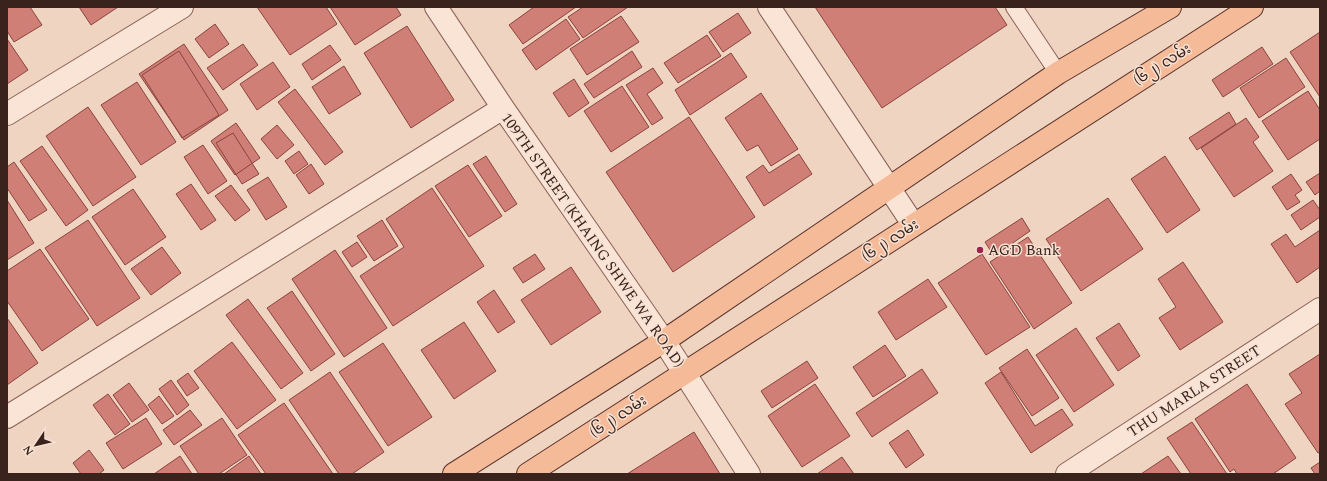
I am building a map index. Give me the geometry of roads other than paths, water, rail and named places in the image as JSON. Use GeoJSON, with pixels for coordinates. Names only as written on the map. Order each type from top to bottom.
{"type":"FeatureCollection","features":[{"type":"Feature","properties":{"kind":"main road"},"geometry":{"type":"LineString","coordinates":[[454,474],[664,341],[1058,73],[1170,7]]}},
{"type":"Feature","properties":{"kind":"main road","name":"(၆၂) လမ်း"},"geometry":{"type":"LineString","coordinates":[[528,474],[685,374],[1082,114],[1252,7]]}},
{"type":"Feature","properties":{"kind":"street"},"geometry":{"type":"LineString","coordinates":[[7,114],[182,7]]}},
{"type":"Feature","properties":{"kind":"street","name":"109TH STREET (KHAING SHWE WA ROAD)"},"geometry":{"type":"LineString","coordinates":[[436,7],[503,108],[664,341],[749,474]]}},
{"type":"Feature","properties":{"kind":"street"},"geometry":{"type":"LineString","coordinates":[[770,7],[914,224]]}},
{"type":"Feature","properties":{"kind":"street"},"geometry":{"type":"LineString","coordinates":[[7,417],[503,108]]}},
{"type":"Feature","properties":{"kind":"street","name":"THU MARLA STREET"},"geometry":{"type":"LineString","coordinates":[[1067,474],[1320,309]]}},
{"type":"Feature","properties":{"kind":"lane"},"geometry":{"type":"LineString","coordinates":[[1014,7],[1058,73]]}},
{"type":"Feature","properties":{"kind":"place","name":"AGD Bank"},"geometry":{"type":"Point","coordinates":[980,250]}}]}
